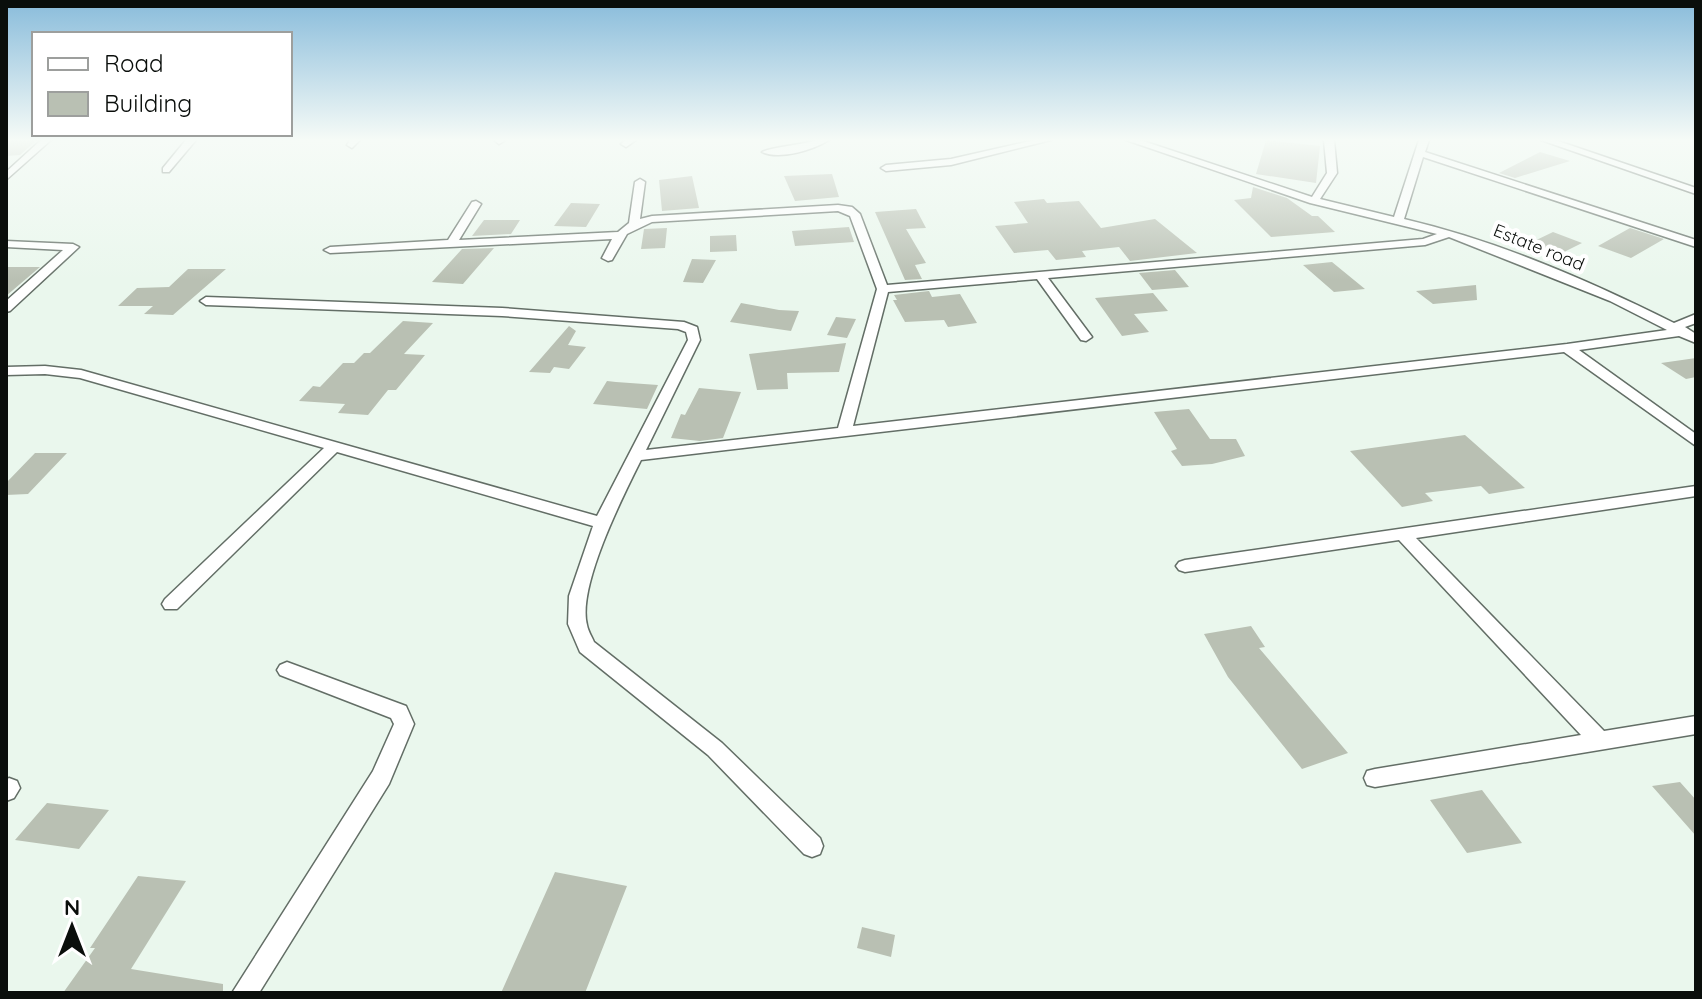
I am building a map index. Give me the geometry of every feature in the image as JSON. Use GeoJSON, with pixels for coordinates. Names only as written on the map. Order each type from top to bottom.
{"type":"FeatureCollection","features":[{"type":"Feature","properties":{"kind":"street"},"geometry":{"type":"LineString","coordinates":[[634,223],[639,187]]}},
{"type":"Feature","properties":{"kind":"street","name":"Estate road"},"geometry":{"type":"LineString","coordinates":[[1270,187],[1314,201],[1449,233],[1546,269],[1685,333]]}},
{"type":"Feature","properties":{"kind":"street"},"geometry":{"type":"LineString","coordinates":[[1314,201],[1323,187]]}},
{"type":"Feature","properties":{"kind":"street"},"geometry":{"type":"LineString","coordinates":[[1398,220],[1409,187]]}},
{"type":"Feature","properties":{"kind":"street"},"geometry":{"type":"LineString","coordinates":[[1522,187],[1696,244]]}},
{"type":"Feature","properties":{"kind":"street"},"geometry":{"type":"LineString","coordinates":[[451,244],[476,204]]}},
{"type":"Feature","properties":{"kind":"street"},"geometry":{"type":"LineString","coordinates":[[330,250],[617,235],[634,223],[652,219],[848,209],[855,214],[883,289],[844,433]]}},
{"type":"Feature","properties":{"kind":"street"},"geometry":{"type":"LineString","coordinates":[[883,289],[1425,242],[1449,233]]}},
{"type":"Feature","properties":{"kind":"street"},"geometry":{"type":"LineString","coordinates":[[608,258],[617,235]]}},
{"type":"Feature","properties":{"kind":"street"},"geometry":{"type":"LineString","coordinates":[[6,244],[73,247],[6,308]]}},
{"type":"Feature","properties":{"kind":"street"},"geometry":{"type":"LineString","coordinates":[[1040,275],[1086,337]]}},
{"type":"Feature","properties":{"kind":"street"},"geometry":{"type":"LineString","coordinates":[[206,301],[502,312],[680,325],[692,330],[694,340],[602,523],[578,596],[577,624],[587,647],[715,749],[812,846]]}},
{"type":"Feature","properties":{"kind":"street"},"geometry":{"type":"LineString","coordinates":[[638,456],[1685,333],[1696,318]]}},
{"type":"Feature","properties":{"kind":"street"},"geometry":{"type":"LineString","coordinates":[[1567,348],[1696,441]]}},
{"type":"Feature","properties":{"kind":"street"},"geometry":{"type":"LineString","coordinates":[[6,371],[45,370],[81,374],[602,523]]}},
{"type":"Feature","properties":{"kind":"street"},"geometry":{"type":"LineString","coordinates":[[171,604],[334,447]]}},
{"type":"Feature","properties":{"kind":"street"},"geometry":{"type":"LineString","coordinates":[[1185,566],[1696,491]]}},
{"type":"Feature","properties":{"kind":"street"},"geometry":{"type":"LineString","coordinates":[[1402,533],[1599,740]]}},
{"type":"Feature","properties":{"kind":"street"},"geometry":{"type":"LineString","coordinates":[[245,993],[381,777],[404,724],[399,712],[287,670]]}},
{"type":"Feature","properties":{"kind":"street"},"geometry":{"type":"LineString","coordinates":[[1375,778],[1696,725]]}},
{"type":"Feature","properties":{"kind":"building"},"geometry":{"type":"Polygon","coordinates":[[[660,187],[694,187],[699,208],[662,211],[660,187]]]}},
{"type":"Feature","properties":{"kind":"building"},"geometry":{"type":"Polygon","coordinates":[[[789,187],[836,187],[839,197],[795,201],[789,187]]]}},
{"type":"Feature","properties":{"kind":"building"},"geometry":{"type":"Polygon","coordinates":[[[1253,187],[1287,198],[1312,216],[1318,216],[1335,232],[1271,237],[1234,200],[1251,198],[1253,187]]]}},
{"type":"Feature","properties":{"kind":"building"},"geometry":{"type":"Polygon","coordinates":[[[1044,199],[1047,203],[1079,201],[1101,228],[1155,219],[1197,253],[1130,261],[1119,247],[1082,251],[1086,257],[1056,260],[1048,250],[1014,253],[995,226],[1028,223],[1014,202],[1044,199]]]}},
{"type":"Feature","properties":{"kind":"building"},"geometry":{"type":"Polygon","coordinates":[[[571,203],[600,204],[586,227],[554,226],[571,203]]]}},
{"type":"Feature","properties":{"kind":"building"},"geometry":{"type":"Polygon","coordinates":[[[916,209],[926,228],[906,229],[926,263],[915,265],[922,279],[905,280],[875,212],[916,209]]]}},
{"type":"Feature","properties":{"kind":"building"},"geometry":{"type":"Polygon","coordinates":[[[484,220],[520,220],[511,234],[472,236],[484,220]]]}},
{"type":"Feature","properties":{"kind":"building"},"geometry":{"type":"Polygon","coordinates":[[[849,227],[854,242],[795,246],[792,231],[849,227]]]}},
{"type":"Feature","properties":{"kind":"building"},"geometry":{"type":"Polygon","coordinates":[[[667,228],[665,248],[641,249],[644,229],[667,228]]]}},
{"type":"Feature","properties":{"kind":"building"},"geometry":{"type":"Polygon","coordinates":[[[1630,228],[1664,239],[1631,258],[1598,246],[1630,228]]]}},
{"type":"Feature","properties":{"kind":"building"},"geometry":{"type":"Polygon","coordinates":[[[1553,232],[1582,243],[1556,256],[1526,245],[1553,232]]]}},
{"type":"Feature","properties":{"kind":"building"},"geometry":{"type":"Polygon","coordinates":[[[736,235],[737,251],[710,252],[710,236],[736,235]]]}},
{"type":"Feature","properties":{"kind":"building"},"geometry":{"type":"Polygon","coordinates":[[[494,248],[463,284],[432,282],[462,249],[494,248]]]}},
{"type":"Feature","properties":{"kind":"building"},"geometry":{"type":"Polygon","coordinates":[[[692,259],[716,260],[703,283],[683,282],[692,259]]]}},
{"type":"Feature","properties":{"kind":"building"},"geometry":{"type":"Polygon","coordinates":[[[1332,262],[1365,289],[1334,292],[1303,265],[1332,262]]]}},
{"type":"Feature","properties":{"kind":"building"},"geometry":{"type":"Polygon","coordinates":[[[6,267],[40,267],[6,296],[6,267]]]}},
{"type":"Feature","properties":{"kind":"building"},"geometry":{"type":"Polygon","coordinates":[[[188,269],[226,269],[173,315],[144,314],[153,306],[118,306],[137,288],[169,287],[188,269]]]}},
{"type":"Feature","properties":{"kind":"building"},"geometry":{"type":"Polygon","coordinates":[[[1175,270],[1189,287],[1152,290],[1139,273],[1175,270]]]}},
{"type":"Feature","properties":{"kind":"building"},"geometry":{"type":"Polygon","coordinates":[[[1476,285],[1477,300],[1433,304],[1416,291],[1476,285]]]}},
{"type":"Feature","properties":{"kind":"building"},"geometry":{"type":"Polygon","coordinates":[[[929,291],[932,297],[960,294],[977,323],[948,327],[944,320],[905,322],[893,300],[897,300],[894,295],[929,291]]]}},
{"type":"Feature","properties":{"kind":"building"},"geometry":{"type":"Polygon","coordinates":[[[1153,293],[1168,311],[1134,314],[1149,332],[1122,336],[1095,298],[1153,293]]]}},
{"type":"Feature","properties":{"kind":"building"},"geometry":{"type":"Polygon","coordinates":[[[741,303],[799,311],[791,331],[730,322],[741,303]]]}},
{"type":"Feature","properties":{"kind":"building"},"geometry":{"type":"Polygon","coordinates":[[[836,317],[856,319],[847,338],[827,335],[836,317]]]}},
{"type":"Feature","properties":{"kind":"building"},"geometry":{"type":"Polygon","coordinates":[[[403,321],[433,323],[404,354],[425,355],[396,390],[388,390],[368,415],[338,413],[345,404],[299,401],[313,386],[320,387],[343,363],[354,363],[364,353],[370,353],[403,321]]]}},
{"type":"Feature","properties":{"kind":"building"},"geometry":{"type":"Polygon","coordinates":[[[569,326],[576,331],[568,345],[586,347],[569,369],[554,367],[550,373],[529,372],[569,326]]]}},
{"type":"Feature","properties":{"kind":"building"},"geometry":{"type":"Polygon","coordinates":[[[846,343],[839,372],[787,373],[788,389],[757,390],[749,354],[846,343]]]}},
{"type":"Feature","properties":{"kind":"building"},"geometry":{"type":"Polygon","coordinates":[[[1696,358],[1696,377],[1686,379],[1661,363],[1696,358]]]}},
{"type":"Feature","properties":{"kind":"building"},"geometry":{"type":"Polygon","coordinates":[[[607,381],[658,385],[647,409],[593,404],[607,381]]]}},
{"type":"Feature","properties":{"kind":"building"},"geometry":{"type":"Polygon","coordinates":[[[699,388],[741,392],[723,438],[700,441],[671,438],[681,414],[685,415],[699,388]]]}},
{"type":"Feature","properties":{"kind":"building"},"geometry":{"type":"Polygon","coordinates":[[[1189,409],[1210,439],[1236,439],[1245,456],[1212,464],[1182,466],[1171,451],[1177,449],[1154,412],[1189,409]]]}},
{"type":"Feature","properties":{"kind":"building"},"geometry":{"type":"Polygon","coordinates":[[[1465,435],[1525,488],[1489,494],[1481,486],[1425,493],[1433,501],[1402,507],[1350,451],[1465,435]]]}},
{"type":"Feature","properties":{"kind":"building"},"geometry":{"type":"Polygon","coordinates":[[[35,453],[67,453],[28,494],[6,495],[6,483],[35,453]]]}},
{"type":"Feature","properties":{"kind":"building"},"geometry":{"type":"Polygon","coordinates":[[[1251,626],[1265,647],[1259,648],[1348,753],[1302,769],[1228,677],[1204,634],[1251,626]]]}},
{"type":"Feature","properties":{"kind":"building"},"geometry":{"type":"Polygon","coordinates":[[[1680,782],[1696,800],[1696,836],[1652,786],[1680,782]]]}},
{"type":"Feature","properties":{"kind":"building"},"geometry":{"type":"Polygon","coordinates":[[[1482,790],[1522,843],[1467,853],[1430,800],[1482,790]]]}},
{"type":"Feature","properties":{"kind":"building"},"geometry":{"type":"Polygon","coordinates":[[[47,803],[109,810],[79,849],[15,840],[47,803]]]}},
{"type":"Feature","properties":{"kind":"building"},"geometry":{"type":"Polygon","coordinates":[[[555,872],[627,886],[585,993],[501,993],[555,872]]]}},
{"type":"Feature","properties":{"kind":"building"},"geometry":{"type":"Polygon","coordinates":[[[138,876],[186,881],[131,969],[223,984],[223,993],[63,993],[95,948],[90,948],[138,876]]]}},
{"type":"Feature","properties":{"kind":"building"},"geometry":{"type":"Polygon","coordinates":[[[862,927],[895,935],[891,957],[857,948],[862,927]]]}}]}
